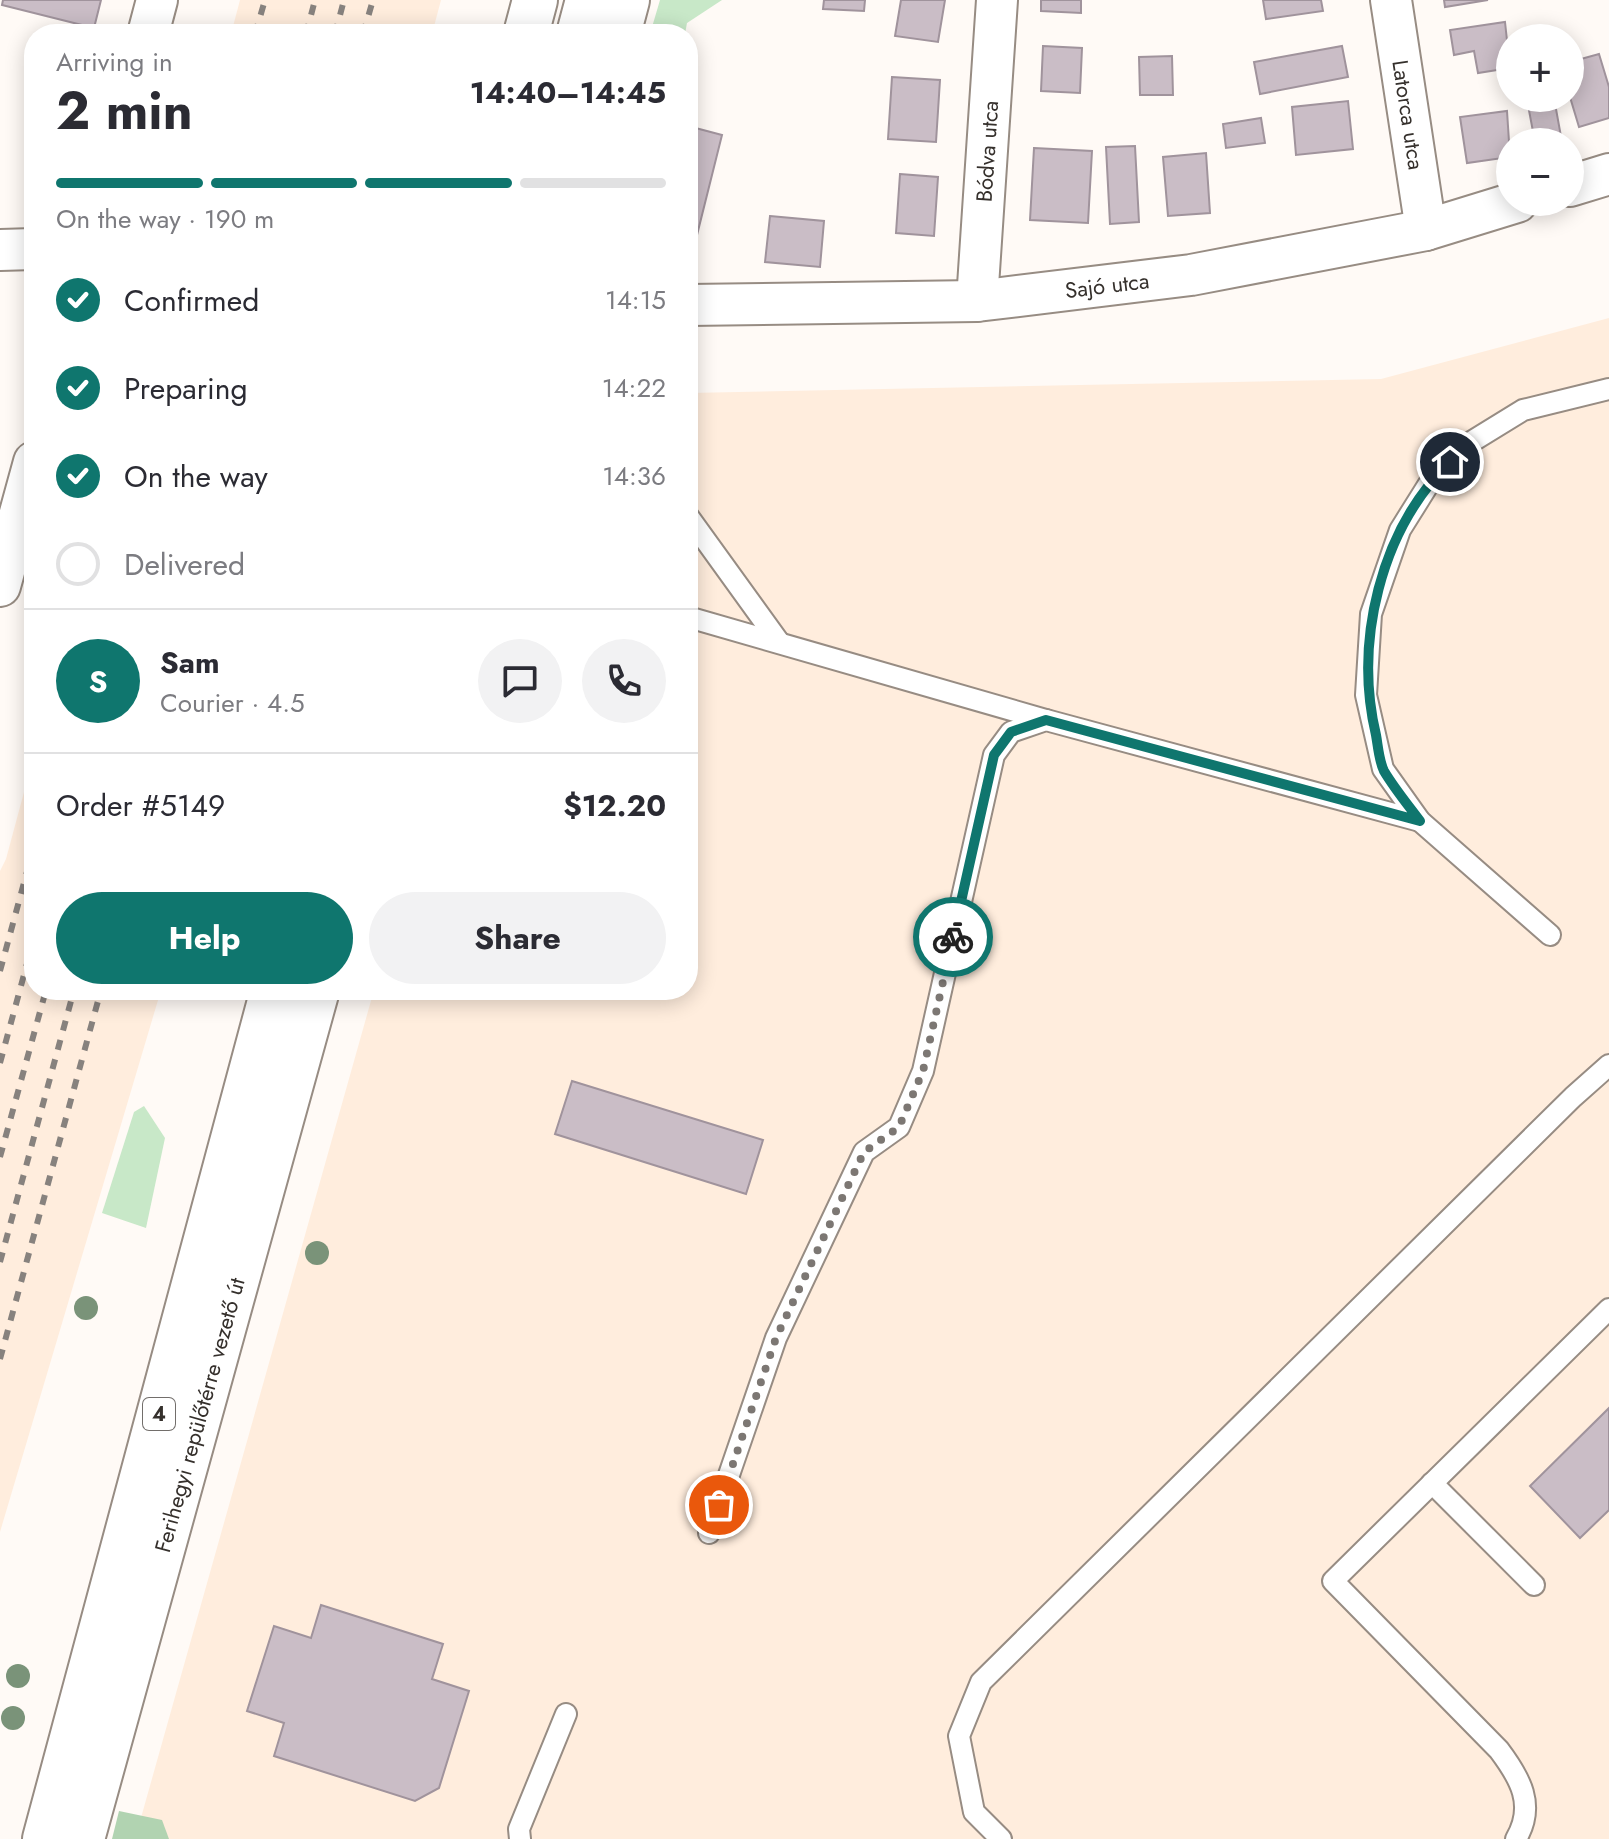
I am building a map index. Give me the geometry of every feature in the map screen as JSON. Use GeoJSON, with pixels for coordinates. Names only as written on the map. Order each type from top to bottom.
{"type":"FeatureCollection","features":[{"type":"Feature","properties":{"kind":"main road"},"geometry":{"type":"LineString","coordinates":[[529,24],[535,0]]}},
{"type":"Feature","properties":{"kind":"main road"},"geometry":{"type":"LineString","coordinates":[[582,24],[588,0]]}},
{"type":"Feature","properties":{"kind":"main road"},"geometry":{"type":"LineString","coordinates":[[621,24],[627,0]]}},
{"type":"Feature","properties":{"kind":"main road","name":"Ferihegyi repülőtérre vezető út"},"geometry":{"type":"LineString","coordinates":[[45,1839],[270,1000]]}},
{"type":"Feature","properties":{"kind":"main road","name":"Ferihegyi repülőtérre vezető út"},"geometry":{"type":"LineString","coordinates":[[82,1839],[314,1000]]}},
{"type":"Feature","properties":{"kind":"street"},"geometry":{"type":"LineString","coordinates":[[151,24],[157,0]]}},
{"type":"Feature","properties":{"kind":"street","name":"Bódva utca"},"geometry":{"type":"LineString","coordinates":[[977,301],[997,0]]}},
{"type":"Feature","properties":{"kind":"street","name":"Latorca utca"},"geometry":{"type":"LineString","coordinates":[[1391,0],[1426,230]]}},
{"type":"Feature","properties":{"kind":"street"},"geometry":{"type":"LineString","coordinates":[[1584,182],[1609,174]]}},
{"type":"Feature","properties":{"kind":"street","name":"Sajó utca"},"geometry":{"type":"LineString","coordinates":[[698,305],[977,301],[1191,275],[1426,230],[1496,208]]}},
{"type":"Feature","properties":{"kind":"street"},"geometry":{"type":"LineString","coordinates":[[0,250],[24,249]]}},
{"type":"Feature","properties":{"kind":"street"},"geometry":{"type":"LineString","coordinates":[[0,586],[24,498]]}},
{"type":"Feature","properties":{"kind":"lane"},"geometry":{"type":"LineString","coordinates":[[1550,935],[1420,821],[1383,769],[1366,695],[1371,614],[1400,530],[1430,482],[1471,442],[1523,410],[1609,389]]}},
{"type":"Feature","properties":{"kind":"lane"},"geometry":{"type":"LineString","coordinates":[[698,530],[779,642]]}},
{"type":"Feature","properties":{"kind":"lane"},"geometry":{"type":"LineString","coordinates":[[698,620],[1046,720],[1420,821]]}},
{"type":"Feature","properties":{"kind":"lane"},"geometry":{"type":"LineString","coordinates":[[709,1533],[776,1338],[864,1152],[899,1127],[923,1071],[994,755],[1011,732],[1046,720]]}},
{"type":"Feature","properties":{"kind":"lane"},"geometry":{"type":"LineString","coordinates":[[1001,1839],[974,1812],[959,1736],[981,1682],[1573,1097],[1609,1065]]}},
{"type":"Feature","properties":{"kind":"lane"},"geometry":{"type":"LineString","coordinates":[[1516,1839],[1522,1829],[1527,1800],[1517,1774],[1499,1750],[1333,1581],[1609,1309]]}},
{"type":"Feature","properties":{"kind":"lane"},"geometry":{"type":"LineString","coordinates":[[1432,1483],[1534,1585]]}},
{"type":"Feature","properties":{"kind":"lane"},"geometry":{"type":"LineString","coordinates":[[520,1839],[519,1829],[566,1714]]}},
{"type":"Feature","properties":{"kind":"shaded area"},"geometry":{"type":"Polygon","coordinates":[[[240,0],[441,0],[435,24],[234,24],[240,0]]]}},
{"type":"Feature","properties":{"kind":"shaded area"},"geometry":{"type":"Polygon","coordinates":[[[1609,318],[1609,1839],[135,1839],[371,1000],[698,1000],[698,393],[1381,379],[1609,318]]]}},
{"type":"Feature","properties":{"kind":"shaded area"},"geometry":{"type":"Polygon","coordinates":[[[24,792],[24,1000],[158,1000],[0,1532],[0,871],[24,792]]]}},
{"type":"Feature","properties":{"kind":"green space"},"geometry":{"type":"Polygon","coordinates":[[[660,0],[722,0],[687,24],[653,24],[660,0]]]}},
{"type":"Feature","properties":{"kind":"green space"},"geometry":{"type":"Polygon","coordinates":[[[144,1106],[165,1138],[146,1228],[102,1213],[134,1112],[144,1106]]]}},
{"type":"Feature","properties":{"kind":"green space"},"geometry":{"type":"Polygon","coordinates":[[[119,1811],[162,1820],[169,1839],[112,1839],[119,1811]]]}},
{"type":"Feature","properties":{"kind":"building"},"geometry":{"type":"Polygon","coordinates":[[[3,0],[101,0],[95,24],[78,24],[2,5],[3,0]]]}},
{"type":"Feature","properties":{"kind":"building"},"geometry":{"type":"Polygon","coordinates":[[[824,0],[865,0],[864,11],[823,9],[824,0]]]}},
{"type":"Feature","properties":{"kind":"building"},"geometry":{"type":"Polygon","coordinates":[[[901,0],[945,0],[938,42],[895,36],[901,0]]]}},
{"type":"Feature","properties":{"kind":"building"},"geometry":{"type":"Polygon","coordinates":[[[1041,0],[1081,0],[1081,13],[1041,11],[1041,0]]]}},
{"type":"Feature","properties":{"kind":"building"},"geometry":{"type":"Polygon","coordinates":[[[1263,0],[1321,0],[1323,11],[1266,19],[1263,0]]]}},
{"type":"Feature","properties":{"kind":"building"},"geometry":{"type":"Polygon","coordinates":[[[1444,0],[1488,0],[1445,7],[1444,0]]]}},
{"type":"Feature","properties":{"kind":"building"},"geometry":{"type":"Polygon","coordinates":[[[1505,22],[1496,24],[1496,70],[1478,73],[1474,51],[1454,55],[1450,30],[1505,22]]]}},
{"type":"Feature","properties":{"kind":"building"},"geometry":{"type":"Polygon","coordinates":[[[1043,46],[1082,48],[1080,93],[1041,91],[1043,46]]]}},
{"type":"Feature","properties":{"kind":"building"},"geometry":{"type":"Polygon","coordinates":[[[1342,46],[1348,77],[1260,94],[1254,62],[1342,46]]]}},
{"type":"Feature","properties":{"kind":"building"},"geometry":{"type":"Polygon","coordinates":[[[1599,54],[1609,87],[1609,118],[1579,127],[1574,112],[1584,112],[1584,58],[1599,54]]]}},
{"type":"Feature","properties":{"kind":"building"},"geometry":{"type":"Polygon","coordinates":[[[1172,56],[1173,95],[1140,95],[1139,57],[1172,56]]]}},
{"type":"Feature","properties":{"kind":"building"},"geometry":{"type":"Polygon","coordinates":[[[892,77],[940,80],[936,142],[888,139],[892,77]]]}},
{"type":"Feature","properties":{"kind":"building"},"geometry":{"type":"Polygon","coordinates":[[[1348,101],[1353,149],[1296,155],[1292,107],[1348,101]]]}},
{"type":"Feature","properties":{"kind":"building"},"geometry":{"type":"Polygon","coordinates":[[[1507,112],[1508,128],[1496,128],[1496,159],[1467,163],[1460,117],[1507,112]]]}},
{"type":"Feature","properties":{"kind":"building"},"geometry":{"type":"Polygon","coordinates":[[[1529,112],[1557,112],[1559,128],[1532,128],[1529,112]]]}},
{"type":"Feature","properties":{"kind":"building"},"geometry":{"type":"Polygon","coordinates":[[[1261,118],[1265,143],[1226,148],[1223,124],[1261,118]]]}},
{"type":"Feature","properties":{"kind":"building"},"geometry":{"type":"Polygon","coordinates":[[[698,129],[722,135],[698,231],[698,129]]]}},
{"type":"Feature","properties":{"kind":"building"},"geometry":{"type":"Polygon","coordinates":[[[1135,146],[1139,222],[1110,224],[1106,147],[1135,146]]]}},
{"type":"Feature","properties":{"kind":"building"},"geometry":{"type":"Polygon","coordinates":[[[1034,148],[1092,151],[1088,223],[1030,220],[1034,148]]]}},
{"type":"Feature","properties":{"kind":"building"},"geometry":{"type":"Polygon","coordinates":[[[1206,153],[1210,213],[1168,216],[1163,157],[1206,153]]]}},
{"type":"Feature","properties":{"kind":"building"},"geometry":{"type":"Polygon","coordinates":[[[900,174],[938,177],[934,236],[896,233],[900,174]]]}},
{"type":"Feature","properties":{"kind":"building"},"geometry":{"type":"Polygon","coordinates":[[[770,216],[824,221],[820,267],[765,262],[770,216]]]}},
{"type":"Feature","properties":{"kind":"building"},"geometry":{"type":"Polygon","coordinates":[[[572,1081],[763,1140],[746,1194],[555,1134],[572,1081]]]}},
{"type":"Feature","properties":{"kind":"building"},"geometry":{"type":"Polygon","coordinates":[[[1609,1408],[1609,1510],[1580,1538],[1530,1486],[1609,1408]]]}},
{"type":"Feature","properties":{"kind":"building"},"geometry":{"type":"Polygon","coordinates":[[[321,1605],[443,1644],[432,1679],[469,1691],[439,1788],[415,1801],[274,1756],[284,1723],[247,1711],[274,1626],[311,1638],[321,1605]]]}},
{"type":"Feature","properties":{"kind":"railway"},"geometry":{"type":"LineString","coordinates":[[258,24],[265,0]]}},
{"type":"Feature","properties":{"kind":"railway"},"geometry":{"type":"LineString","coordinates":[[309,24],[315,0]]}},
{"type":"Feature","properties":{"kind":"railway"},"geometry":{"type":"LineString","coordinates":[[338,24],[344,0]]}},
{"type":"Feature","properties":{"kind":"railway"},"geometry":{"type":"LineString","coordinates":[[366,24],[373,0]]}},
{"type":"Feature","properties":{"kind":"railway"},"geometry":{"type":"LineString","coordinates":[[0,971],[24,883]]}},
{"type":"Feature","properties":{"kind":"railway"},"geometry":{"type":"LineString","coordinates":[[0,1063],[24,975]]}},
{"type":"Feature","properties":{"kind":"railway"},"geometry":{"type":"LineString","coordinates":[[0,1157],[43,1000]]}},
{"type":"Feature","properties":{"kind":"railway"},"geometry":{"type":"LineString","coordinates":[[0,1262],[71,1000]]}},
{"type":"Feature","properties":{"kind":"railway"},"geometry":{"type":"LineString","coordinates":[[0,1359],[98,1000]]}},
{"type":"Feature","properties":{"kind":"way so far"},"geometry":{"type":"LineString","coordinates":[[719,1505],[776,1338],[864,1152],[899,1127],[923,1071],[953,937]]}},
{"type":"Feature","properties":{"kind":"route"},"geometry":{"type":"LineString","coordinates":[[953,937],[994,755],[1011,732],[1046,720],[1420,821],[1383,769],[1366,695],[1371,614],[1400,530],[1430,482],[1450,462]]}}]}
